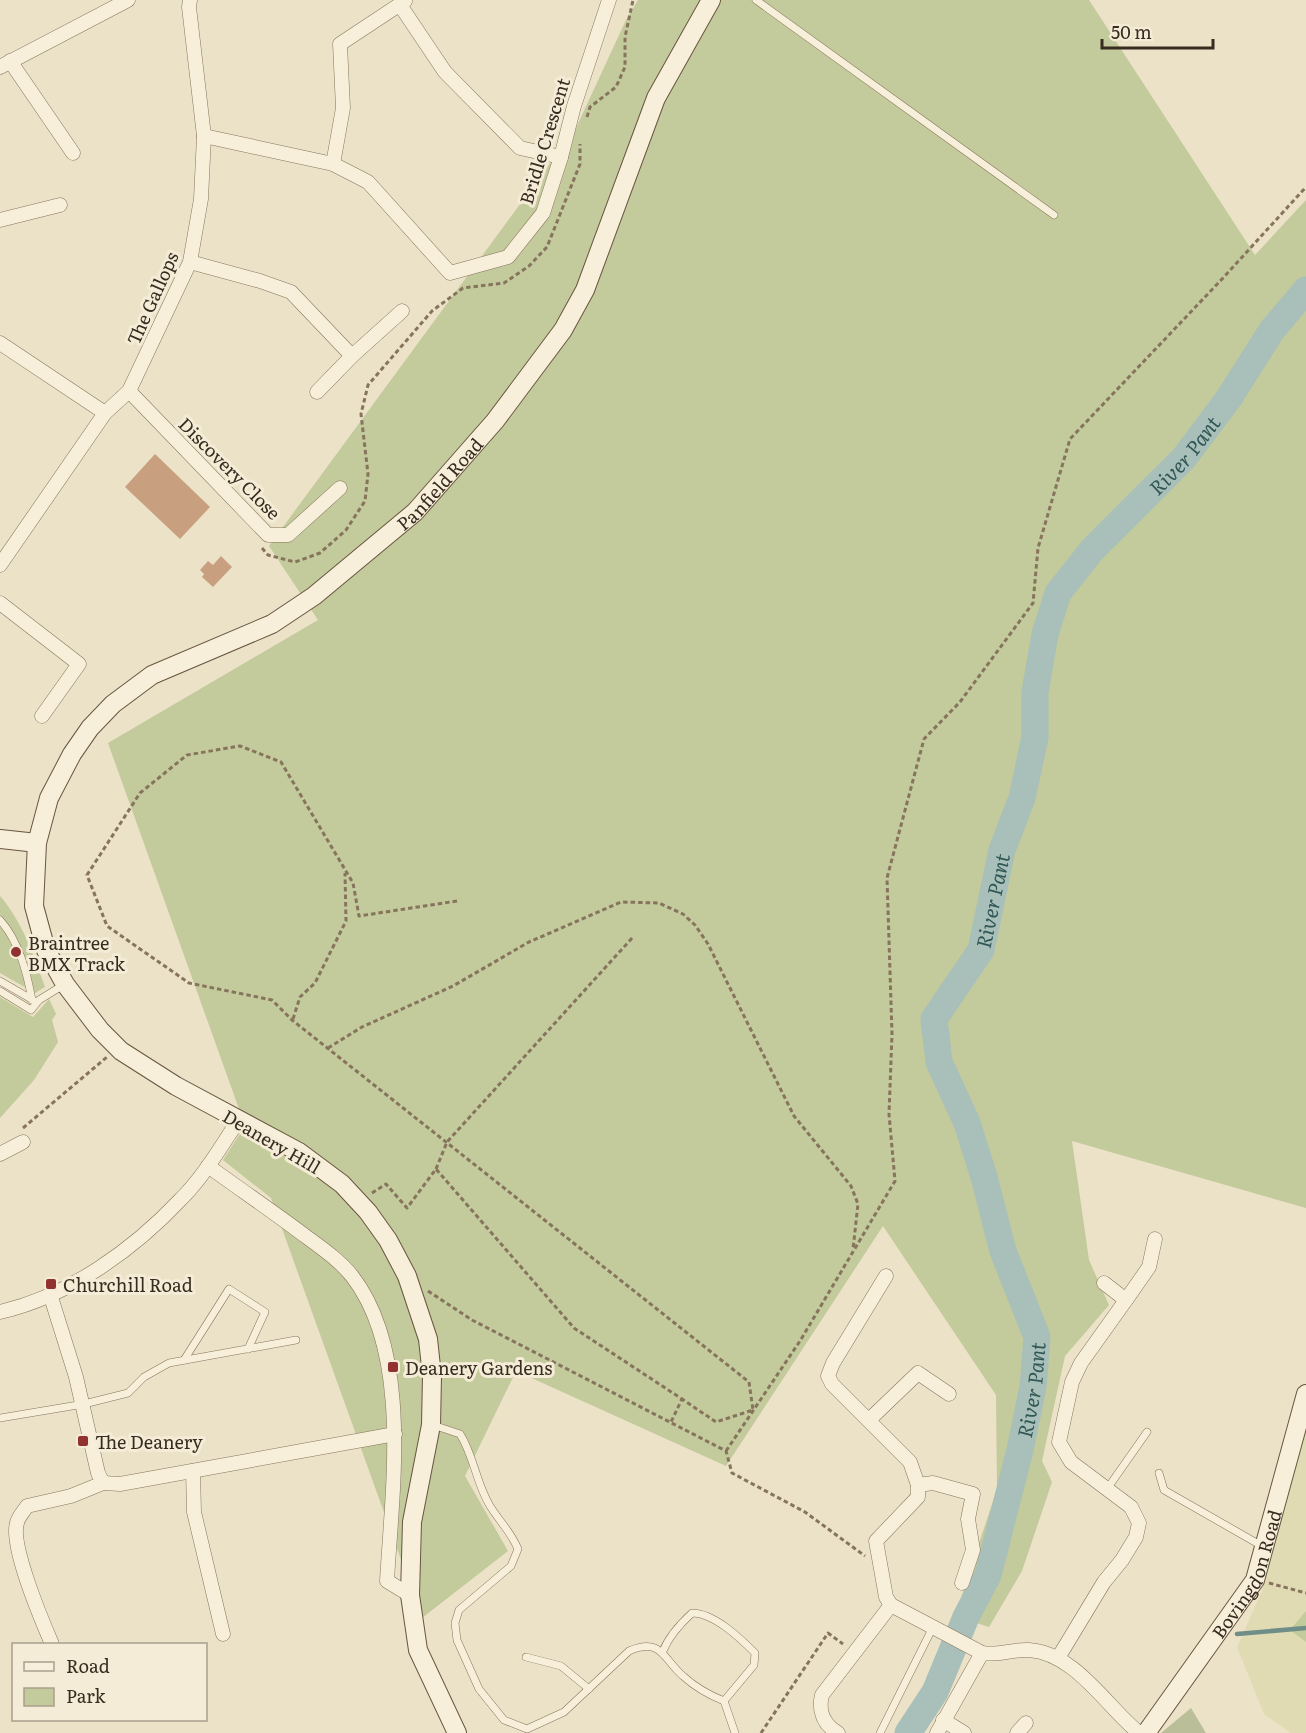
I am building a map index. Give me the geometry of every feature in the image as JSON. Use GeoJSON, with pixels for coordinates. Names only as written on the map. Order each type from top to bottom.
{"type":"FeatureCollection","features":[{"type":"Feature","properties":{"kind":"main road","name":"Panfield Road"},"geometry":{"type":"LineString","coordinates":[[37,843],[49,798],[72,754],[90,728],[113,704],[152,675],[272,624],[314,596],[415,512],[495,422],[563,330],[585,290],[656,98],[711,0]]}},
{"type":"Feature","properties":{"kind":"main road"},"geometry":{"type":"LineString","coordinates":[[0,839],[37,843]]}},
{"type":"Feature","properties":{"kind":"main road","name":"Deanery Hill"},"geometry":{"type":"LineString","coordinates":[[37,843],[34,906],[46,950],[65,984],[100,1030],[117,1048],[176,1086],[318,1164],[359,1202],[388,1240],[407,1276],[428,1339],[432,1376],[430,1425],[412,1522],[410,1595],[418,1650],[457,1733]]}},
{"type":"Feature","properties":{"kind":"main road","name":"Bovingdon Road"},"geometry":{"type":"LineString","coordinates":[[1146,1733],[1255,1580],[1306,1394]]}},
{"type":"Feature","properties":{"kind":"street","name":"The Gallops"},"geometry":{"type":"LineString","coordinates":[[0,563],[105,413],[129,391],[190,262],[201,199],[204,136],[190,0]]}},
{"type":"Feature","properties":{"kind":"street","name":"Bridle Crescent"},"geometry":{"type":"LineString","coordinates":[[204,136],[333,164],[368,182],[450,273],[508,257],[543,213],[561,157],[574,105],[609,0]]}},
{"type":"Feature","properties":{"kind":"street"},"geometry":{"type":"LineString","coordinates":[[73,153],[5,64],[125,1]]}},
{"type":"Feature","properties":{"kind":"street"},"geometry":{"type":"LineString","coordinates":[[333,164],[343,108],[340,44],[403,2],[445,72],[520,148],[561,157]]}},
{"type":"Feature","properties":{"kind":"street"},"geometry":{"type":"LineString","coordinates":[[0,220],[60,205]]}},
{"type":"Feature","properties":{"kind":"street"},"geometry":{"type":"LineString","coordinates":[[190,262],[260,280],[291,292],[352,356]]}},
{"type":"Feature","properties":{"kind":"street"},"geometry":{"type":"LineString","coordinates":[[317,392],[352,356],[402,311]]}},
{"type":"Feature","properties":{"kind":"street"},"geometry":{"type":"LineString","coordinates":[[0,343],[105,413]]}},
{"type":"Feature","properties":{"kind":"street","name":"Discovery Close"},"geometry":{"type":"LineString","coordinates":[[129,391],[268,535],[288,535],[340,488]]}},
{"type":"Feature","properties":{"kind":"street"},"geometry":{"type":"LineString","coordinates":[[0,603],[79,664],[42,716]]}},
{"type":"Feature","properties":{"kind":"street"},"geometry":{"type":"LineString","coordinates":[[0,1311],[50,1294],[130,1247],[181,1200],[208,1166],[238,1121]]}},
{"type":"Feature","properties":{"kind":"street"},"geometry":{"type":"LineString","coordinates":[[0,1154],[21,1136]]}},
{"type":"Feature","properties":{"kind":"street"},"geometry":{"type":"LineString","coordinates":[[208,1166],[300,1232],[352,1275],[370,1305],[382,1334],[395,1434],[387,1581],[410,1595]]}},
{"type":"Feature","properties":{"kind":"street"},"geometry":{"type":"LineString","coordinates":[[1058,1658],[1104,1582],[1136,1537],[1139,1523],[1137,1514],[1071,1462],[1059,1442],[1072,1382],[1080,1363],[1149,1267],[1155,1239]]}},
{"type":"Feature","properties":{"kind":"street"},"geometry":{"type":"LineString","coordinates":[[886,1275],[833,1363],[828,1376],[910,1462],[918,1485],[918,1497],[876,1541],[886,1597],[891,1605],[977,1651],[996,1655],[1028,1650],[1058,1658],[1074,1670],[1139,1733]]}},
{"type":"Feature","properties":{"kind":"street"},"geometry":{"type":"LineString","coordinates":[[1104,1283],[1126,1300]]}},
{"type":"Feature","properties":{"kind":"street"},"geometry":{"type":"LineString","coordinates":[[50,1294],[84,1404],[98,1473],[103,1483]]}},
{"type":"Feature","properties":{"kind":"street"},"geometry":{"type":"LineString","coordinates":[[870,1419],[918,1373],[949,1394]]}},
{"type":"Feature","properties":{"kind":"street"},"geometry":{"type":"LineString","coordinates":[[52,1643],[28,1584],[16,1524],[27,1506],[71,1496],[103,1483],[120,1484],[395,1434]]}},
{"type":"Feature","properties":{"kind":"street"},"geometry":{"type":"LineString","coordinates":[[193,1471],[196,1522],[223,1634]]}},
{"type":"Feature","properties":{"kind":"street"},"geometry":{"type":"LineString","coordinates":[[918,1485],[933,1483],[973,1494],[968,1519],[973,1550],[962,1583]]}},
{"type":"Feature","properties":{"kind":"street"},"geometry":{"type":"LineString","coordinates":[[838,1733],[825,1721],[819,1706],[822,1695],[891,1605]]}},
{"type":"Feature","properties":{"kind":"street"},"geometry":{"type":"LineString","coordinates":[[964,1733],[940,1727],[977,1651]]}},
{"type":"Feature","properties":{"kind":"lane"},"geometry":{"type":"LineString","coordinates":[[756,0],[1054,215]]}},
{"type":"Feature","properties":{"kind":"lane"},"geometry":{"type":"LineString","coordinates":[[0,921],[14,939],[35,999],[31,1010],[0,991]]}},
{"type":"Feature","properties":{"kind":"lane"},"geometry":{"type":"LineString","coordinates":[[0,981],[35,999]]}},
{"type":"Feature","properties":{"kind":"lane"},"geometry":{"type":"LineString","coordinates":[[35,999],[65,984]]}},
{"type":"Feature","properties":{"kind":"lane"},"geometry":{"type":"LineString","coordinates":[[184,1359],[229,1289],[265,1312],[248,1349]]}},
{"type":"Feature","properties":{"kind":"lane"},"geometry":{"type":"LineString","coordinates":[[0,1418],[84,1404],[128,1393],[153,1371],[184,1359],[296,1340]]}},
{"type":"Feature","properties":{"kind":"lane"},"geometry":{"type":"LineString","coordinates":[[430,1425],[460,1434],[470,1450],[476,1477],[490,1506],[510,1532],[518,1549],[511,1566],[459,1610],[455,1623],[458,1640],[479,1689],[504,1720],[527,1729],[564,1712],[629,1652],[642,1646],[663,1651],[681,1675],[708,1694],[724,1701],[735,1733]]}},
{"type":"Feature","properties":{"kind":"lane"},"geometry":{"type":"LineString","coordinates":[[1107,1489],[1147,1432]]}},
{"type":"Feature","properties":{"kind":"lane"},"geometry":{"type":"LineString","coordinates":[[1159,1473],[1164,1490],[1264,1547]]}},
{"type":"Feature","properties":{"kind":"lane"},"geometry":{"type":"LineString","coordinates":[[663,1651],[668,1639],[692,1613],[702,1613],[745,1643],[755,1653],[754,1665],[724,1701]]}},
{"type":"Feature","properties":{"kind":"lane"},"geometry":{"type":"LineString","coordinates":[[880,1733],[936,1631]]}},
{"type":"Feature","properties":{"kind":"lane"},"geometry":{"type":"LineString","coordinates":[[526,1657],[561,1666],[589,1689]]}},
{"type":"Feature","properties":{"kind":"path"},"geometry":{"type":"LineString","coordinates":[[587,118],[590,107],[616,87],[625,67],[625,37],[633,0]]}},
{"type":"Feature","properties":{"kind":"path"},"geometry":{"type":"LineString","coordinates":[[260,546],[268,555],[296,562],[320,553],[346,530],[365,501],[368,474],[361,414],[368,385],[432,311],[463,288],[504,283],[529,266],[546,247],[580,164],[580,140]]}},
{"type":"Feature","properties":{"kind":"path"},"geometry":{"type":"LineString","coordinates":[[726,1450],[800,1341],[895,1180],[889,1114],[892,1034],[887,878],[924,739],[960,702],[1033,603],[1038,548],[1070,439],[1306,187]]}},
{"type":"Feature","properties":{"kind":"path"},"geometry":{"type":"LineString","coordinates":[[458,902],[359,916],[353,883],[281,762],[240,746],[187,755],[140,793],[87,875],[107,926],[189,983],[273,1000],[292,1020],[749,1382],[753,1410]]}},
{"type":"Feature","properties":{"kind":"path"},"geometry":{"type":"LineString","coordinates":[[292,1020],[300,997],[315,983],[346,921],[345,871]]}},
{"type":"Feature","properties":{"kind":"path"},"geometry":{"type":"LineString","coordinates":[[328,1048],[362,1027],[453,986],[550,933],[621,902],[659,903],[682,914],[695,925],[708,944],[794,1116],[851,1186],[858,1204],[853,1249]]}},
{"type":"Feature","properties":{"kind":"path"},"geometry":{"type":"LineString","coordinates":[[359,1202],[386,1184],[407,1208],[436,1169],[447,1142],[633,937]]}},
{"type":"Feature","properties":{"kind":"path"},"geometry":{"type":"LineString","coordinates":[[21,1136],[28,1126],[117,1048]]}},
{"type":"Feature","properties":{"kind":"path"},"geometry":{"type":"LineString","coordinates":[[436,1169],[574,1328],[716,1422],[753,1410]]}},
{"type":"Feature","properties":{"kind":"path"},"geometry":{"type":"LineString","coordinates":[[407,1276],[472,1320],[726,1450],[732,1473],[805,1512],[862,1553],[881,1572]]}},
{"type":"Feature","properties":{"kind":"path"},"geometry":{"type":"LineString","coordinates":[[671,1422],[682,1399]]}},
{"type":"Feature","properties":{"kind":"path"},"geometry":{"type":"LineString","coordinates":[[1255,1580],[1306,1593]]}},
{"type":"Feature","properties":{"kind":"path"},"geometry":{"type":"LineString","coordinates":[[761,1733],[828,1633],[854,1652]]}},
{"type":"Feature","properties":{"kind":"shaded area"},"geometry":{"type":"Polygon","coordinates":[[[1306,1426],[1306,1733],[1291,1733],[1264,1714],[1237,1647],[1262,1591],[1306,1426]]]}},
{"type":"Feature","properties":{"kind":"green space"},"geometry":{"type":"Polygon","coordinates":[[[638,0],[1089,0],[1255,255],[1306,200],[1306,1208],[1072,1141],[1089,1260],[1109,1305],[1065,1356],[1042,1461],[1052,1482],[1022,1571],[989,1627],[955,1616],[997,1489],[996,1395],[883,1226],[726,1466],[516,1371],[465,1476],[508,1551],[422,1618],[271,1198],[223,1160],[241,1132],[248,1134],[108,743],[318,620],[269,546],[576,128],[626,20],[638,0]]]}},
{"type":"Feature","properties":{"kind":"green space","name":"Braintree BMX Track"},"geometry":{"type":"Polygon","coordinates":[[[0,896],[21,928],[45,987],[35,993],[0,973],[0,896]]]}},
{"type":"Feature","properties":{"kind":"green space"},"geometry":{"type":"Polygon","coordinates":[[[0,997],[33,1017],[49,999],[56,1014],[52,1020],[58,1042],[34,1080],[0,1118],[0,997]]]}},
{"type":"Feature","properties":{"kind":"green space"},"geometry":{"type":"Polygon","coordinates":[[[1306,1611],[1306,1642],[1290,1630],[1306,1611]]]}},
{"type":"Feature","properties":{"kind":"green space"},"geometry":{"type":"Polygon","coordinates":[[[1191,1708],[1206,1733],[1161,1733],[1191,1708]]]}},
{"type":"Feature","properties":{"kind":"building"},"geometry":{"type":"Polygon","coordinates":[[[155,454],[210,507],[180,539],[125,487],[155,454]]]}},
{"type":"Feature","properties":{"kind":"building"},"geometry":{"type":"Polygon","coordinates":[[[221,556],[232,567],[213,587],[202,577],[204,574],[200,570],[208,561],[213,565],[221,556]]]}},
{"type":"Feature","properties":{"kind":"waterway","name":"River Pant"},"geometry":{"type":"LineString","coordinates":[[908,1733],[935,1692],[966,1617],[988,1575],[1020,1450],[1033,1387],[1037,1337],[1003,1251],[967,1123],[939,1062],[934,1019],[981,950],[1002,850],[1022,798],[1035,737],[1035,692],[1045,634],[1058,593],[1092,550],[1184,458],[1229,398],[1272,330],[1306,290]]}},
{"type":"Feature","properties":{"kind":"waterway"},"geometry":{"type":"LineString","coordinates":[[1237,1634],[1306,1628]]}},
{"type":"Feature","properties":{"kind":"place","name":"Braintree BMX Track"},"geometry":{"type":"Point","coordinates":[16,952]}},
{"type":"Feature","properties":{"kind":"place","name":"Churchill Road"},"geometry":{"type":"Point","coordinates":[51,1284]}},
{"type":"Feature","properties":{"kind":"place","name":"Deanery Gardens"},"geometry":{"type":"Point","coordinates":[393,1367]}},
{"type":"Feature","properties":{"kind":"place","name":"The Deanery"},"geometry":{"type":"Point","coordinates":[83,1441]}}]}
